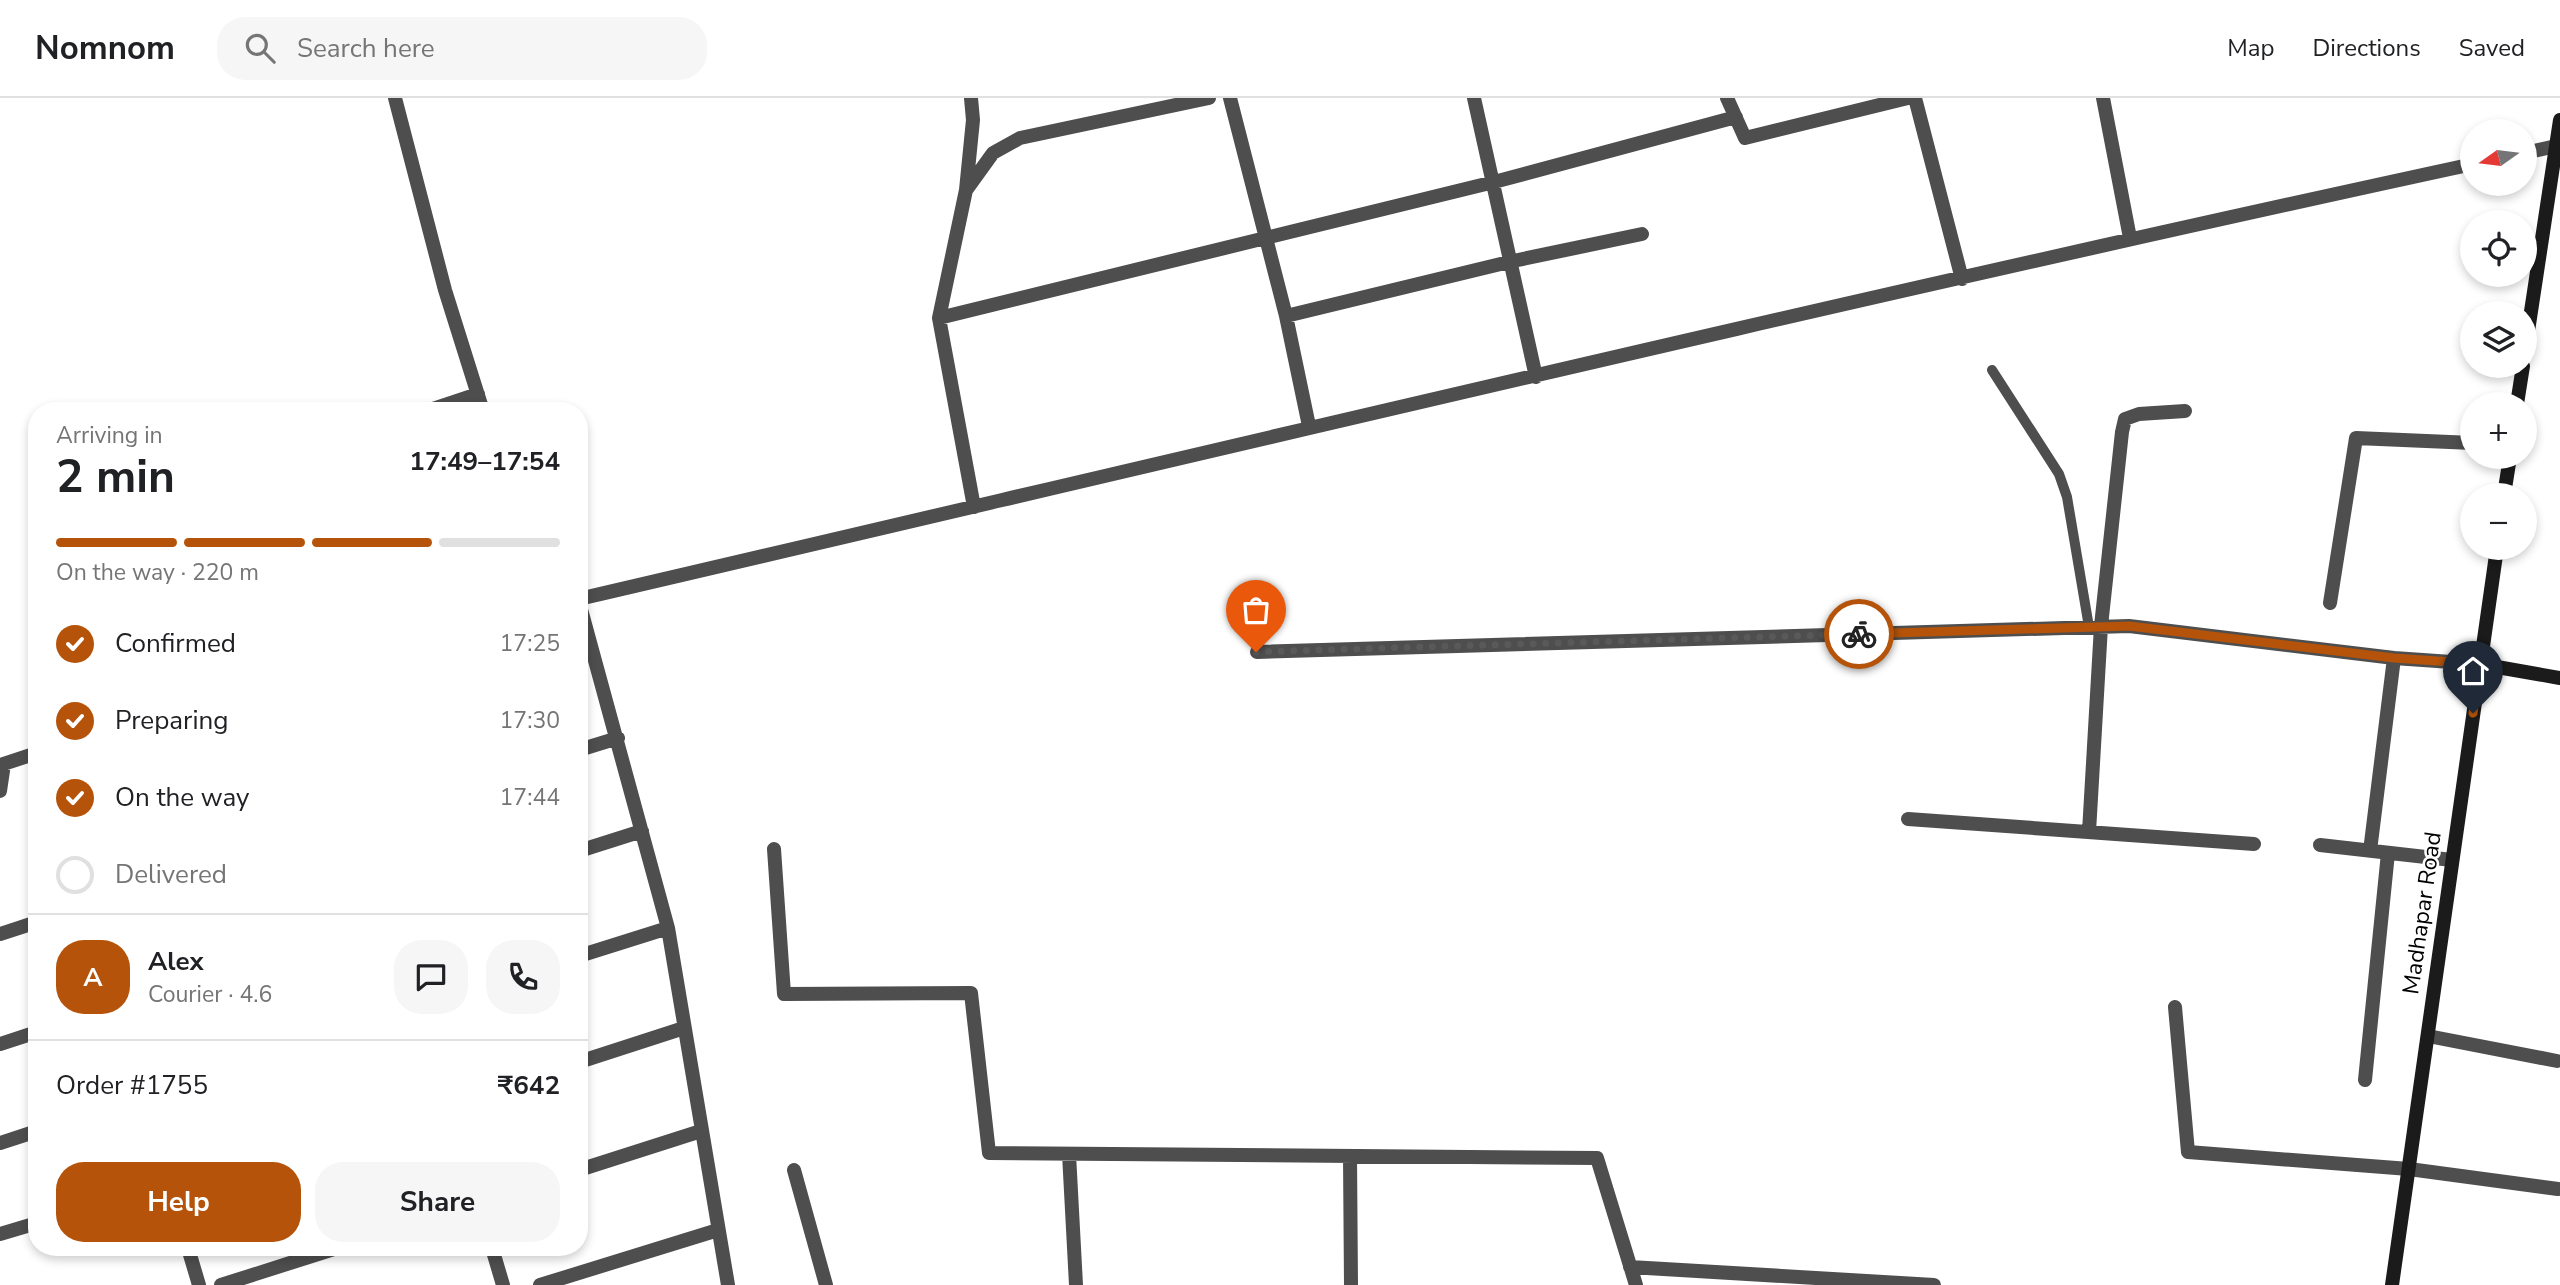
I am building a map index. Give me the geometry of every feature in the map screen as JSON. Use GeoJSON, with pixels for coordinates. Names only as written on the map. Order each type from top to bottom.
{"type":"FeatureCollection","features":[{"type":"Feature","properties":{"kind":"main road"},"geometry":{"type":"LineString","coordinates":[[2533,301],[2560,120]]}},
{"type":"Feature","properties":{"kind":"main road","name":"Madhapar Road"},"geometry":{"type":"LineString","coordinates":[[2392,1285],[2495,560]]}},
{"type":"Feature","properties":{"kind":"main road"},"geometry":{"type":"LineString","coordinates":[[2480,664],[2560,678]]}},
{"type":"Feature","properties":{"kind":"street"},"geometry":{"type":"LineString","coordinates":[[395,98],[445,290],[480,402]]}},
{"type":"Feature","properties":{"kind":"street"},"geometry":{"type":"LineString","coordinates":[[971,98],[973,120],[966,190],[939,318],[974,507]]}},
{"type":"Feature","properties":{"kind":"street"},"geometry":{"type":"LineString","coordinates":[[966,190],[993,153],[1020,138],[1209,98]]}},
{"type":"Feature","properties":{"kind":"street"},"geometry":{"type":"LineString","coordinates":[[1230,98],[1286,316],[1309,426]]}},
{"type":"Feature","properties":{"kind":"street"},"geometry":{"type":"LineString","coordinates":[[1474,98],[1513,261],[1536,376]]}},
{"type":"Feature","properties":{"kind":"street"},"geometry":{"type":"LineString","coordinates":[[1727,98],[1745,138],[1908,98]]}},
{"type":"Feature","properties":{"kind":"street"},"geometry":{"type":"LineString","coordinates":[[1915,98],[1962,279]]}},
{"type":"Feature","properties":{"kind":"street"},"geometry":{"type":"LineString","coordinates":[[2103,98],[2130,238]]}},
{"type":"Feature","properties":{"kind":"street"},"geometry":{"type":"LineString","coordinates":[[939,318],[1494,182],[1735,117]]}},
{"type":"Feature","properties":{"kind":"street"},"geometry":{"type":"LineString","coordinates":[[2538,150],[2556,146]]}},
{"type":"Feature","properties":{"kind":"street"},"geometry":{"type":"LineString","coordinates":[[588,598],[1309,426],[1962,279],[2130,238],[2460,167]]}},
{"type":"Feature","properties":{"kind":"street"},"geometry":{"type":"LineString","coordinates":[[1286,316],[1513,261],[1642,234]]}},
{"type":"Feature","properties":{"kind":"street"},"geometry":{"type":"LineString","coordinates":[[454,402],[478,394]]}},
{"type":"Feature","properties":{"kind":"street"},"geometry":{"type":"LineString","coordinates":[[2088,832],[2095,626],[2125,419],[2139,414],[2185,411]]}},
{"type":"Feature","properties":{"kind":"street"},"geometry":{"type":"LineString","coordinates":[[2330,603],[2356,438],[2460,442]]}},
{"type":"Feature","properties":{"kind":"street"},"geometry":{"type":"LineString","coordinates":[[1256,652],[2129,626],[2394,658],[2480,664]]}},
{"type":"Feature","properties":{"kind":"street"},"geometry":{"type":"LineString","coordinates":[[588,632],[667,928],[728,1285]]}},
{"type":"Feature","properties":{"kind":"street"},"geometry":{"type":"LineString","coordinates":[[2370,851],[2394,658]]}},
{"type":"Feature","properties":{"kind":"street"},"geometry":{"type":"LineString","coordinates":[[588,747],[618,738]]}},
{"type":"Feature","properties":{"kind":"street"},"geometry":{"type":"LineString","coordinates":[[0,791],[2,765],[28,756]]}},
{"type":"Feature","properties":{"kind":"street"},"geometry":{"type":"LineString","coordinates":[[1908,819],[2255,844]]}},
{"type":"Feature","properties":{"kind":"street"},"geometry":{"type":"LineString","coordinates":[[588,848],[642,831]]}},
{"type":"Feature","properties":{"kind":"street"},"geometry":{"type":"LineString","coordinates":[[2320,845],[2452,860]]}},
{"type":"Feature","properties":{"kind":"street"},"geometry":{"type":"LineString","coordinates":[[774,849],[784,994],[971,993],[989,1153],[1597,1158],[1636,1285]]}},
{"type":"Feature","properties":{"kind":"street"},"geometry":{"type":"LineString","coordinates":[[2365,1080],[2388,853]]}},
{"type":"Feature","properties":{"kind":"street"},"geometry":{"type":"LineString","coordinates":[[0,934],[28,925]]}},
{"type":"Feature","properties":{"kind":"street"},"geometry":{"type":"LineString","coordinates":[[588,953],[667,928]]}},
{"type":"Feature","properties":{"kind":"street"},"geometry":{"type":"LineString","coordinates":[[2175,1007],[2188,1152],[2409,1168],[2558,1189]]}},
{"type":"Feature","properties":{"kind":"street"},"geometry":{"type":"LineString","coordinates":[[588,1059],[684,1028]]}},
{"type":"Feature","properties":{"kind":"street"},"geometry":{"type":"LineString","coordinates":[[0,1044],[28,1035]]}},
{"type":"Feature","properties":{"kind":"street"},"geometry":{"type":"LineString","coordinates":[[2428,1036],[2557,1061]]}},
{"type":"Feature","properties":{"kind":"street"},"geometry":{"type":"LineString","coordinates":[[588,1167],[701,1130]]}},
{"type":"Feature","properties":{"kind":"street"},"geometry":{"type":"LineString","coordinates":[[0,1143],[28,1134]]}},
{"type":"Feature","properties":{"kind":"street"},"geometry":{"type":"LineString","coordinates":[[1069,1154],[1076,1285]]}},
{"type":"Feature","properties":{"kind":"street"},"geometry":{"type":"LineString","coordinates":[[1350,1156],[1351,1285]]}},
{"type":"Feature","properties":{"kind":"street"},"geometry":{"type":"LineString","coordinates":[[794,1170],[826,1285]]}},
{"type":"Feature","properties":{"kind":"street"},"geometry":{"type":"LineString","coordinates":[[0,1234],[28,1226]]}},
{"type":"Feature","properties":{"kind":"street"},"geometry":{"type":"LineString","coordinates":[[540,1285],[718,1230]]}},
{"type":"Feature","properties":{"kind":"street"},"geometry":{"type":"LineString","coordinates":[[191,1256],[200,1285]]}},
{"type":"Feature","properties":{"kind":"street"},"geometry":{"type":"LineString","coordinates":[[221,1285],[312,1256]]}},
{"type":"Feature","properties":{"kind":"street"},"geometry":{"type":"LineString","coordinates":[[494,1256],[503,1285]]}},
{"type":"Feature","properties":{"kind":"street"},"geometry":{"type":"LineString","coordinates":[[1630,1267],[1934,1285]]}},
{"type":"Feature","properties":{"kind":"lane"},"geometry":{"type":"LineString","coordinates":[[1992,370],[2059,474],[2067,497],[2095,626]]}},
{"type":"Feature","properties":{"kind":"way so far"},"geometry":{"type":"LineString","coordinates":[[1256,652],[1859,634]]}},
{"type":"Feature","properties":{"kind":"route"},"geometry":{"type":"LineString","coordinates":[[1859,634],[2129,626],[2394,658],[2480,664],[2473,713]]}}]}
